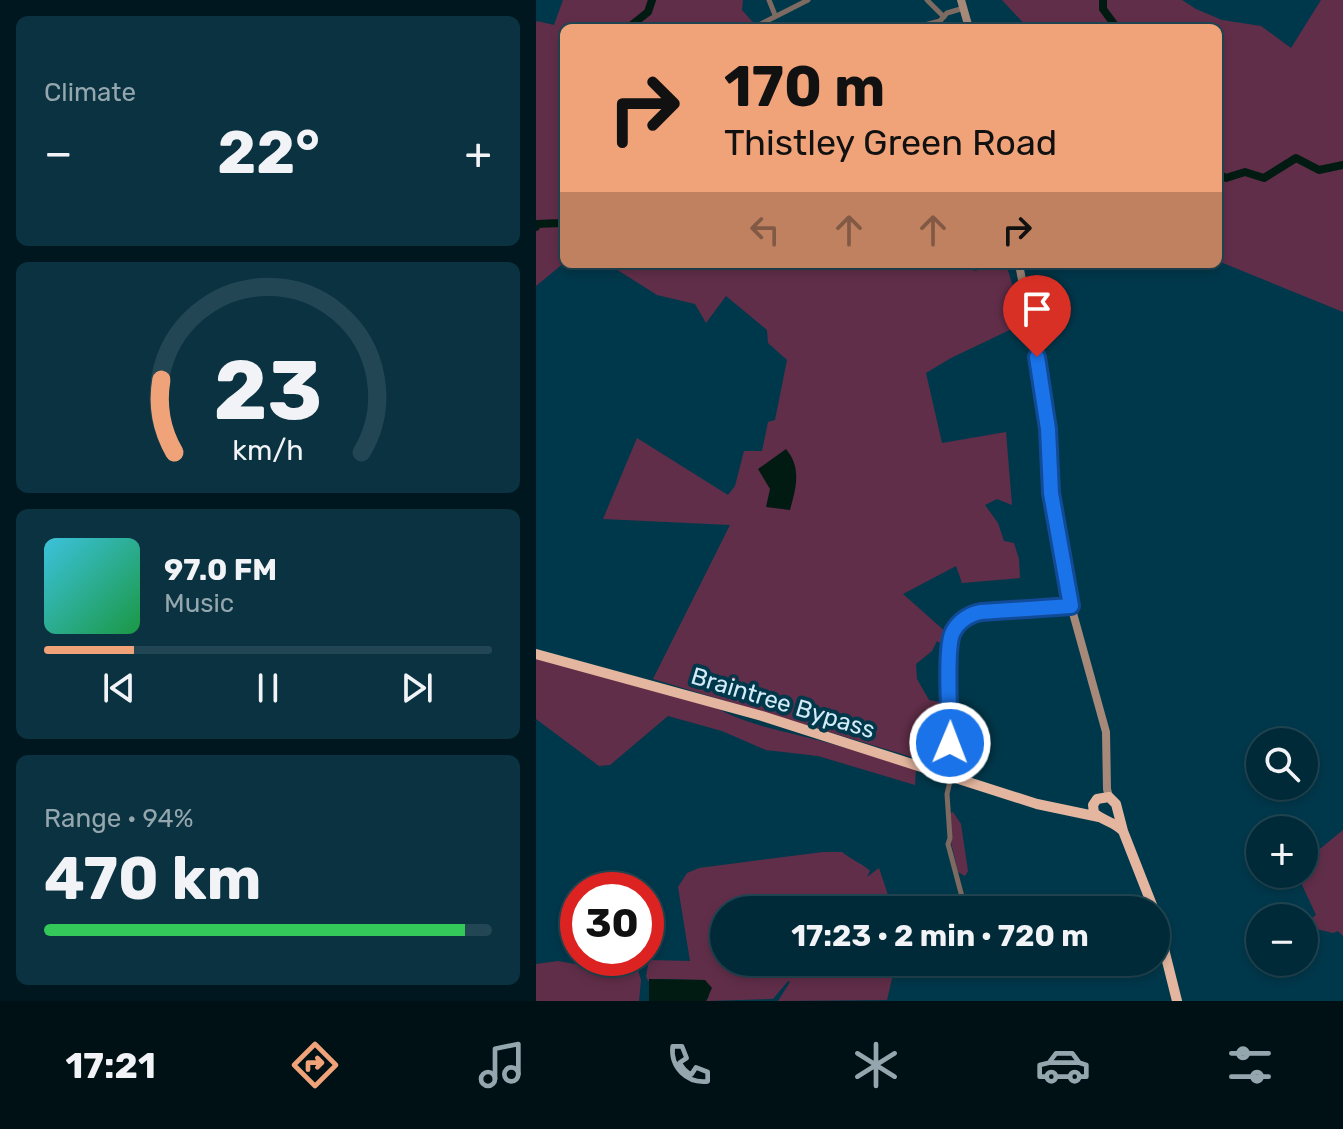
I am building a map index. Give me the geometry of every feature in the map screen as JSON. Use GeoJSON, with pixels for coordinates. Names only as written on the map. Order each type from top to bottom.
{"type":"FeatureCollection","features":[{"type":"Feature","properties":{"kind":"highway","name":"Braintree Bypass"},"geometry":{"type":"LineString","coordinates":[[536,654],[762,716],[1037,804],[1103,818]]}},
{"type":"Feature","properties":{"kind":"highway"},"geometry":{"type":"LineString","coordinates":[[1123,831],[1094,813],[1095,802],[1109,797],[1117,808],[1149,896]]}},
{"type":"Feature","properties":{"kind":"highway","name":"Braintree Bypass"},"geometry":{"type":"LineString","coordinates":[[1062,809],[1078,809],[1095,802]]}},
{"type":"Feature","properties":{"kind":"highway"},"geometry":{"type":"LineString","coordinates":[[1103,818],[1113,816],[1117,808]]}},
{"type":"Feature","properties":{"kind":"highway"},"geometry":{"type":"LineString","coordinates":[[1170,973],[1177,1001]]}},
{"type":"Feature","properties":{"kind":"main road"},"geometry":{"type":"LineString","coordinates":[[963,4],[968,24]]}},
{"type":"Feature","properties":{"kind":"main road"},"geometry":{"type":"LineString","coordinates":[[1020,268],[1043,391],[1051,493],[1071,606],[1104,725],[1109,797]]}},
{"type":"Feature","properties":{"kind":"main road"},"geometry":{"type":"LineString","coordinates":[[1095,802],[1107,776]]}},
{"type":"Feature","properties":{"kind":"street"},"geometry":{"type":"LineString","coordinates":[[769,0],[775,15]]}},
{"type":"Feature","properties":{"kind":"street"},"geometry":{"type":"LineString","coordinates":[[927,0],[944,17]]}},
{"type":"Feature","properties":{"kind":"street"},"geometry":{"type":"LineString","coordinates":[[760,24],[804,1]]}},
{"type":"Feature","properties":{"kind":"street"},"geometry":{"type":"LineString","coordinates":[[928,24],[940,21],[963,4]]}},
{"type":"Feature","properties":{"kind":"street"},"geometry":{"type":"LineString","coordinates":[[950,743],[949,651],[956,628],[969,615],[981,612],[1071,606]]}},
{"type":"Feature","properties":{"kind":"street"},"geometry":{"type":"LineString","coordinates":[[951,777],[947,794],[948,844],[962,896]]}},
{"type":"Feature","properties":{"kind":"shaded area"},"geometry":{"type":"Polygon","coordinates":[[[563,0],[743,0],[742,10],[754,24],[560,24],[560,266],[536,286],[536,23],[554,25],[563,0]]]}},
{"type":"Feature","properties":{"kind":"shaded area"},"geometry":{"type":"Polygon","coordinates":[[[1002,0],[1182,0],[1222,20],[1261,26],[1291,48],[1321,0],[1343,0],[1343,312],[1222,263],[1222,24],[1024,24],[1002,0]]]}},
{"type":"Feature","properties":{"kind":"shaded area"},"geometry":{"type":"Polygon","coordinates":[[[614,268],[973,268],[974,271],[1007,268],[1024,323],[926,373],[942,443],[1006,432],[1012,505],[997,499],[985,505],[998,523],[1004,541],[1014,543],[1020,578],[962,583],[956,566],[903,594],[956,641],[949,649],[937,641],[932,651],[916,664],[917,679],[929,700],[945,703],[945,767],[653,679],[730,525],[603,519],[637,438],[728,495],[735,486],[744,451],[762,451],[768,422],[775,420],[787,360],[768,343],[767,330],[726,296],[706,323],[695,304],[657,295],[614,268]]]}},
{"type":"Feature","properties":{"kind":"shaded area"},"geometry":{"type":"Polygon","coordinates":[[[786,449],[796,471],[790,510],[766,507],[770,489],[758,469],[786,449]]]}},
{"type":"Feature","properties":{"kind":"shaded area"},"geometry":{"type":"Polygon","coordinates":[[[536,659],[711,705],[752,723],[916,769],[915,785],[818,756],[766,750],[722,731],[668,716],[610,765],[599,766],[536,719],[536,659]]]}},
{"type":"Feature","properties":{"kind":"shaded area"},"geometry":{"type":"Polygon","coordinates":[[[953,812],[961,824],[968,871],[965,876],[958,872],[951,842],[950,813],[953,812]]]}},
{"type":"Feature","properties":{"kind":"shaded area"},"geometry":{"type":"Polygon","coordinates":[[[1343,830],[1343,936],[1338,931],[1318,929],[1318,904],[1311,904],[1303,888],[1318,888],[1318,851],[1343,830]]]}},
{"type":"Feature","properties":{"kind":"shaded area"},"geometry":{"type":"Polygon","coordinates":[[[842,852],[870,871],[867,877],[879,868],[888,896],[710,896],[710,976],[893,976],[887,1000],[778,1001],[788,981],[773,999],[706,1001],[709,997],[705,980],[648,981],[646,976],[664,976],[664,960],[690,961],[678,887],[687,873],[699,868],[842,852]]]}},
{"type":"Feature","properties":{"kind":"shaded area"},"geometry":{"type":"Polygon","coordinates":[[[560,961],[560,976],[640,976],[639,1001],[536,1001],[536,964],[560,961]]]}},
{"type":"Feature","properties":{"kind":"shaded area"},"geometry":{"type":"Polygon","coordinates":[[[649,979],[705,980],[712,988],[706,1001],[649,1001],[649,979]]]}},
{"type":"Feature","properties":{"kind":"waterway"},"geometry":{"type":"LineString","coordinates":[[633,24],[648,12],[652,0]]}},
{"type":"Feature","properties":{"kind":"waterway"},"geometry":{"type":"LineString","coordinates":[[1103,0],[1103,9],[1114,24]]}},
{"type":"Feature","properties":{"kind":"waterway"},"geometry":{"type":"LineString","coordinates":[[1222,176],[1226,178],[1245,172],[1264,178],[1296,158],[1319,170],[1343,165]]}},
{"type":"Feature","properties":{"kind":"waterway"},"geometry":{"type":"LineString","coordinates":[[536,227],[537,224],[560,223]]}},
{"type":"Feature","properties":{"kind":"route"},"geometry":{"type":"LineString","coordinates":[[950,743],[949,651],[953,634],[961,622],[969,615],[981,612],[1071,606],[1051,493],[1048,429],[1037,357]]}}]}
